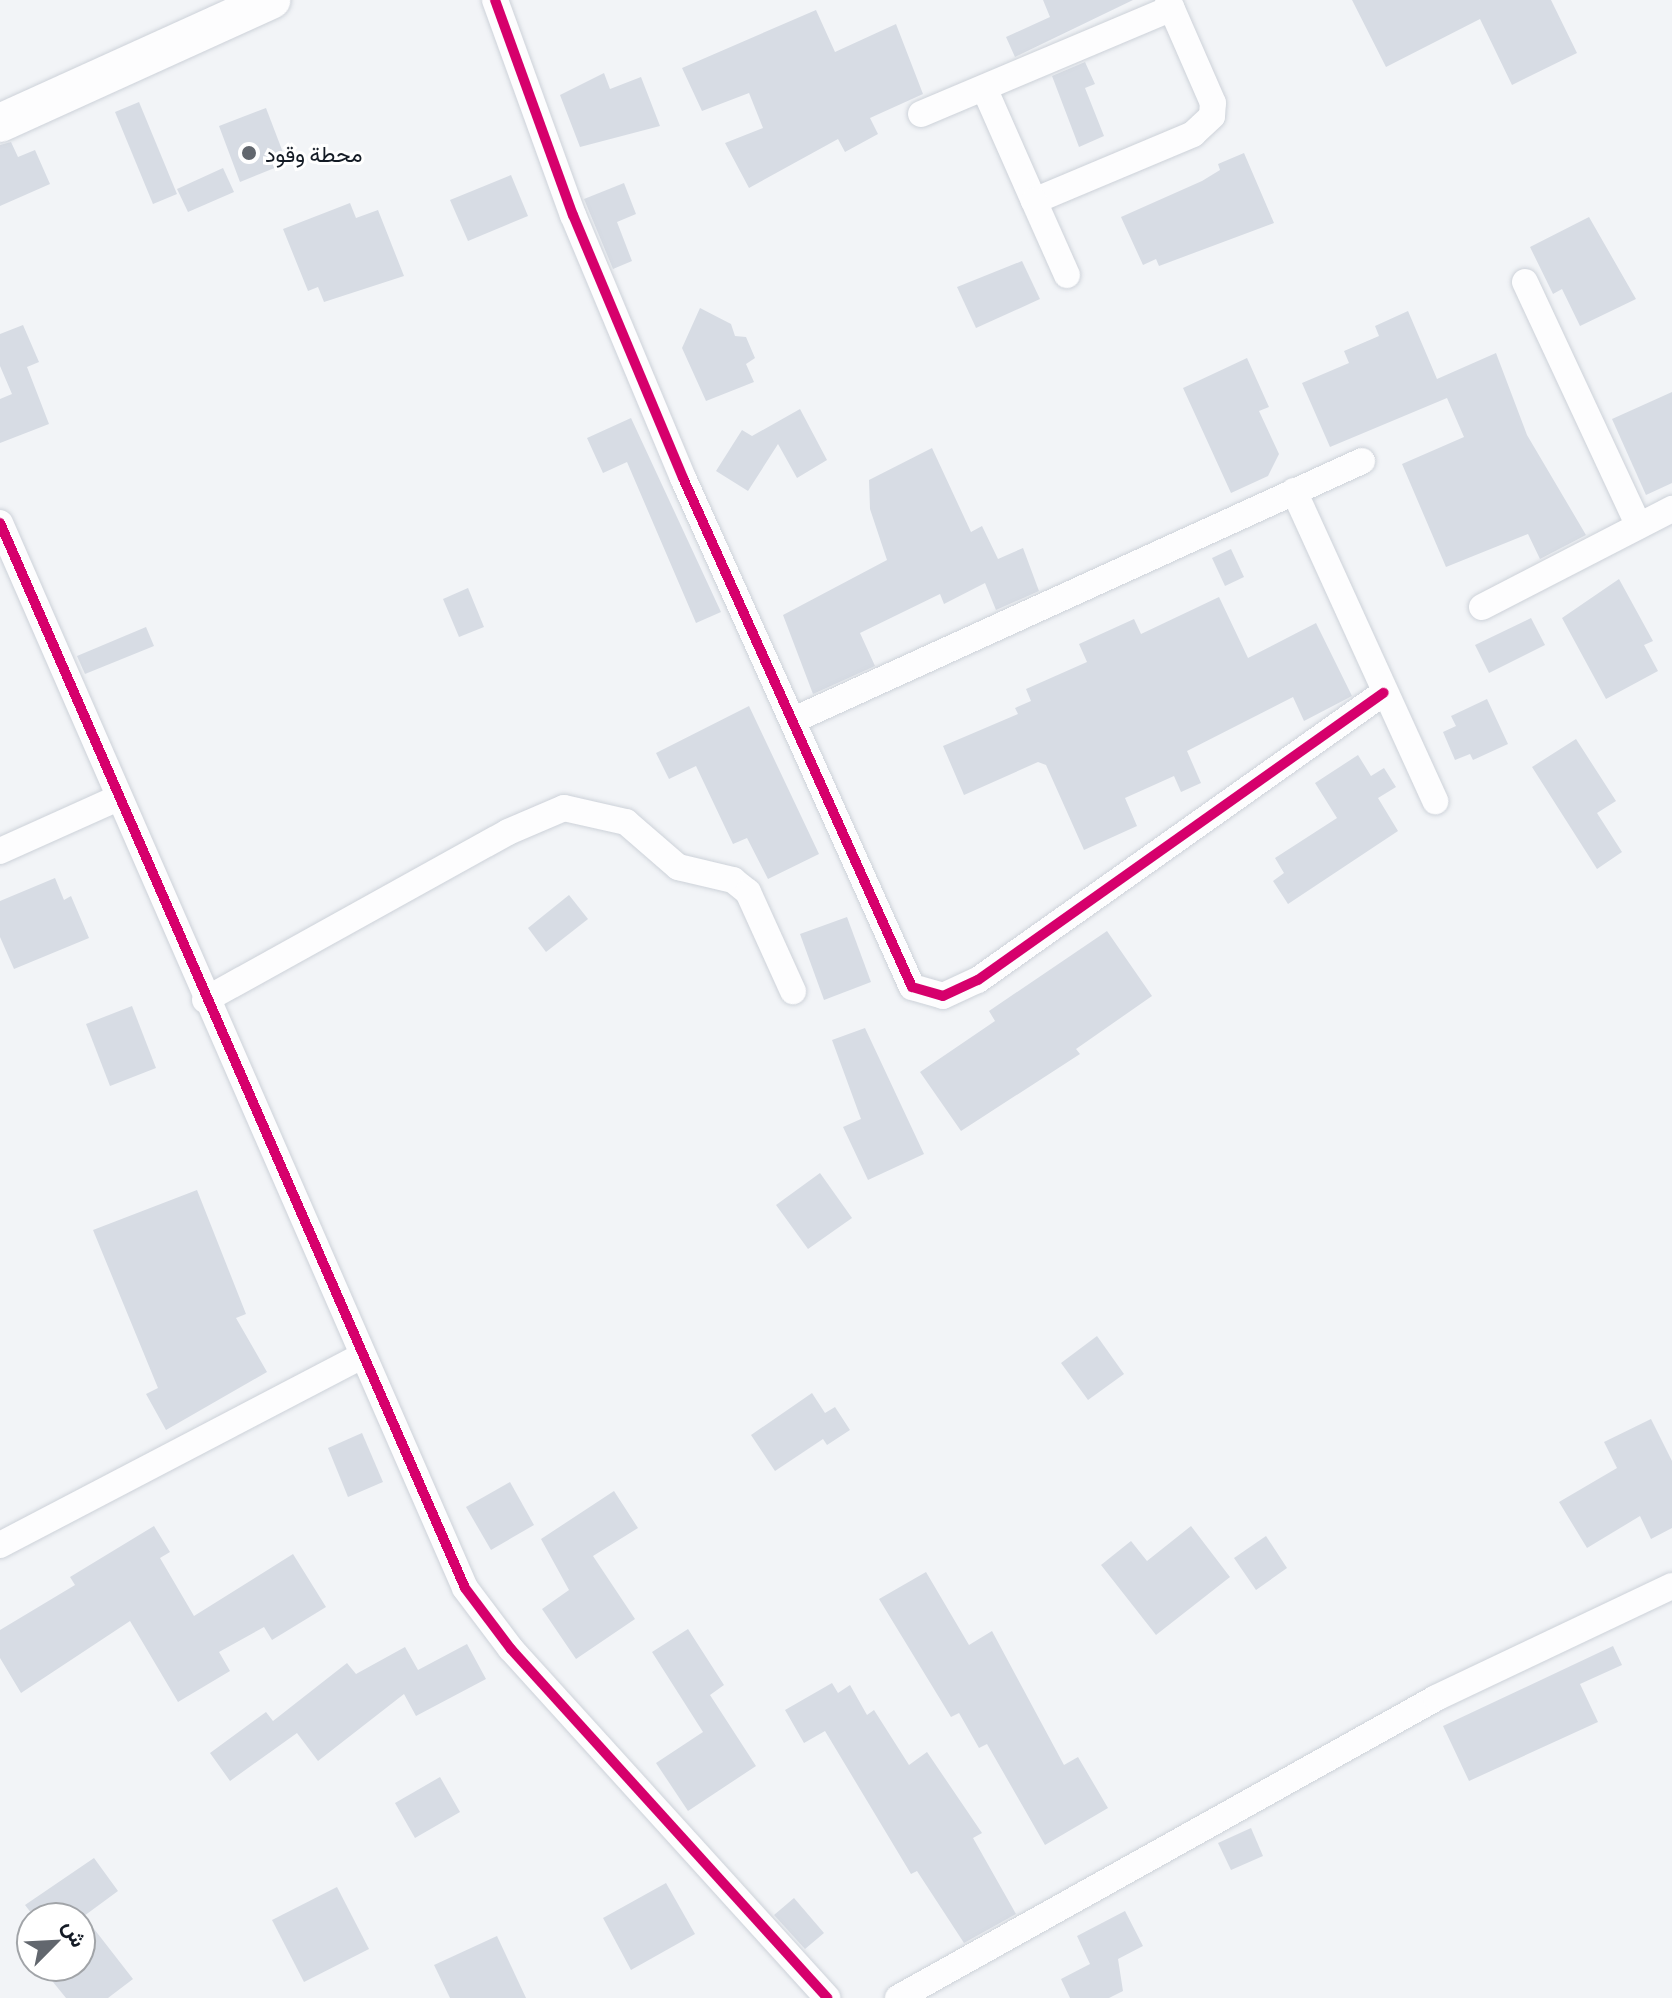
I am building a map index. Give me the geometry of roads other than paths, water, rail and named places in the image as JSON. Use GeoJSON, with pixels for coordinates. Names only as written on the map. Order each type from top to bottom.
{"type":"FeatureCollection","features":[{"type":"Feature","properties":{"kind":"main road"},"geometry":{"type":"LineString","coordinates":[[0,123],[271,0]]}},
{"type":"Feature","properties":{"kind":"street"},"geometry":{"type":"LineString","coordinates":[[495,0],[573,215],[683,478],[796,719],[900,971],[912,987],[943,996],[978,980],[1384,693]]}},
{"type":"Feature","properties":{"kind":"street"},"geometry":{"type":"LineString","coordinates":[[921,114],[985,90],[1170,4],[1213,103],[1205,127],[1034,201]]}},
{"type":"Feature","properties":{"kind":"street"},"geometry":{"type":"LineString","coordinates":[[985,90],[1067,275]]}},
{"type":"Feature","properties":{"kind":"street"},"geometry":{"type":"LineString","coordinates":[[1525,282],[1639,526]]}},
{"type":"Feature","properties":{"kind":"street"},"geometry":{"type":"LineString","coordinates":[[796,719],[1362,461]]}},
{"type":"Feature","properties":{"kind":"street"},"geometry":{"type":"LineString","coordinates":[[1294,491],[1435,801]]}},
{"type":"Feature","properties":{"kind":"street"},"geometry":{"type":"LineString","coordinates":[[1482,607],[1672,509]]}},
{"type":"Feature","properties":{"kind":"street"},"geometry":{"type":"LineString","coordinates":[[0,523],[360,1357],[482,1615],[827,1998]]}},
{"type":"Feature","properties":{"kind":"street"},"geometry":{"type":"LineString","coordinates":[[0,851],[118,798]]}},
{"type":"Feature","properties":{"kind":"street"},"geometry":{"type":"LineString","coordinates":[[205,1000],[508,832],[564,808],[626,822],[678,867],[733,880],[748,892],[793,991]]}},
{"type":"Feature","properties":{"kind":"street"},"geometry":{"type":"LineString","coordinates":[[0,1545],[360,1357]]}},
{"type":"Feature","properties":{"kind":"street"},"geometry":{"type":"LineString","coordinates":[[898,1998],[1436,1698],[1672,1586]]}},
{"type":"Feature","properties":{"kind":"place","name":"محطة وقود"},"geometry":{"type":"Point","coordinates":[249,153]}}]}
